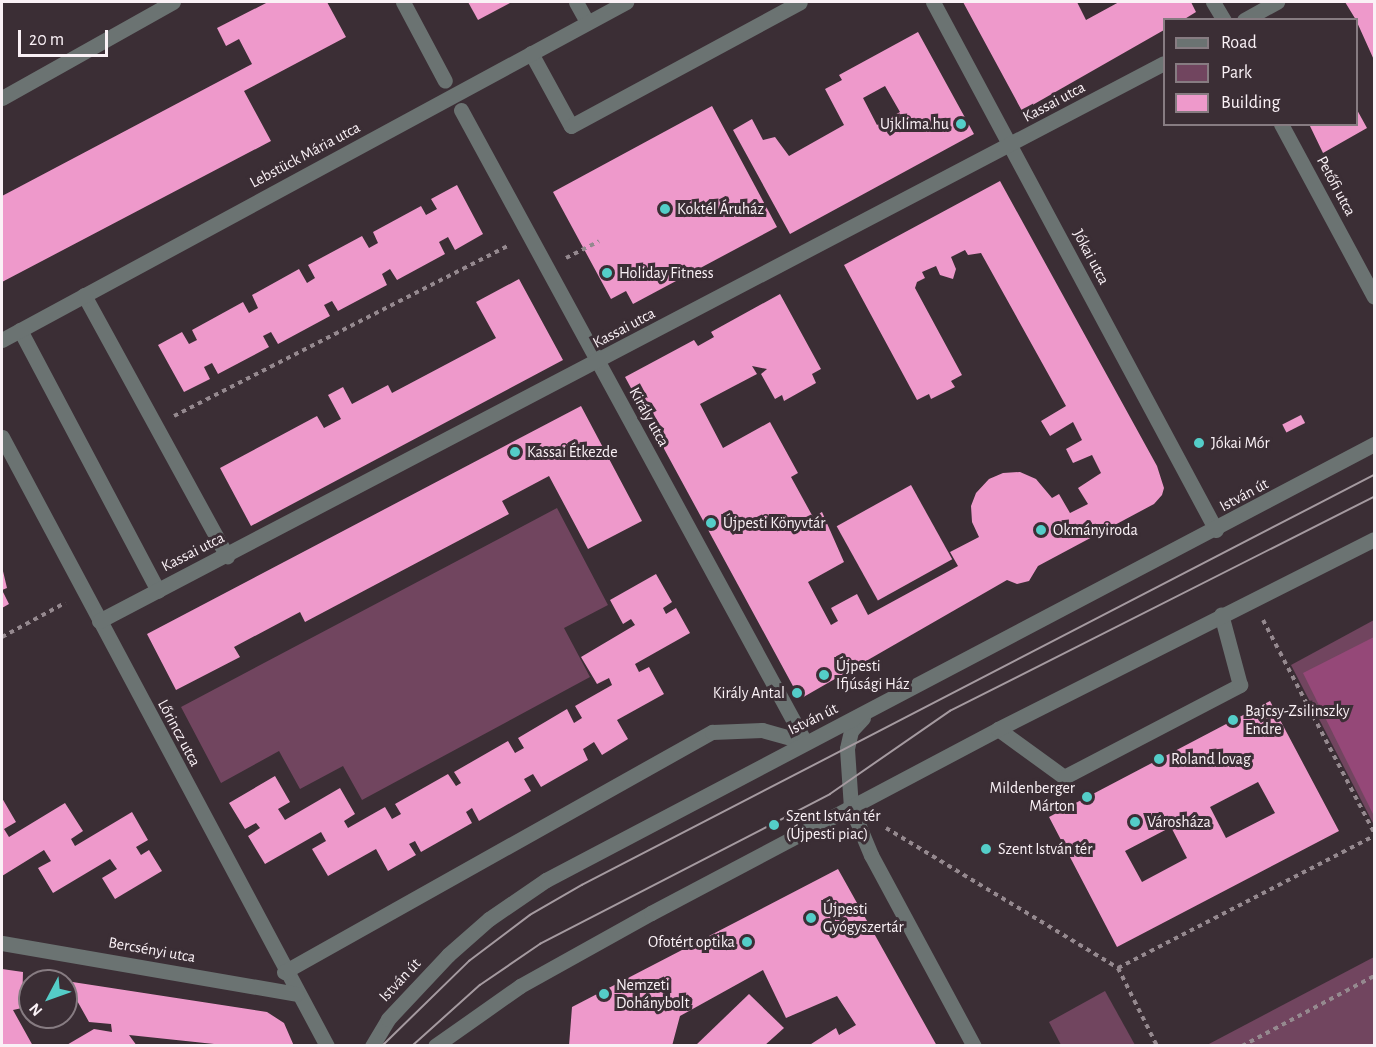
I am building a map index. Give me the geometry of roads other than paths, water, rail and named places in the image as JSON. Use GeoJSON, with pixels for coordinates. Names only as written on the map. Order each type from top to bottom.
{"type":"FeatureCollection","features":[{"type":"Feature","properties":{"kind":"street"},"geometry":{"type":"LineString","coordinates":[[2,98],[173,2]]}},
{"type":"Feature","properties":{"kind":"street"},"geometry":{"type":"LineString","coordinates":[[403,2],[445,81]]}},
{"type":"Feature","properties":{"kind":"street"},"geometry":{"type":"LineString","coordinates":[[576,2],[587,22]]}},
{"type":"Feature","properties":{"kind":"street","name":"Lebstück Mária utca"},"geometry":{"type":"LineString","coordinates":[[2,340],[626,2]]}},
{"type":"Feature","properties":{"kind":"street"},"geometry":{"type":"LineString","coordinates":[[531,53],[571,126],[800,2]]}},
{"type":"Feature","properties":{"kind":"street","name":"Jókai utca"},"geometry":{"type":"LineString","coordinates":[[933,2],[1215,530]]}},
{"type":"Feature","properties":{"kind":"street"},"geometry":{"type":"LineString","coordinates":[[1213,2],[1223,18]]}},
{"type":"Feature","properties":{"kind":"street"},"geometry":{"type":"LineString","coordinates":[[1248,18],[1277,2]]}},
{"type":"Feature","properties":{"kind":"street","name":"Kassai utca"},"geometry":{"type":"LineString","coordinates":[[99,621],[1011,146],[1163,64]]}},
{"type":"Feature","properties":{"kind":"street","name":"Király utca"},"geometry":{"type":"LineString","coordinates":[[461,110],[805,742]]}},
{"type":"Feature","properties":{"kind":"street","name":"Petőfi utca"},"geometry":{"type":"LineString","coordinates":[[1282,126],[1374,297]]}},
{"type":"Feature","properties":{"kind":"street"},"geometry":{"type":"LineString","coordinates":[[84,295],[227,556]]}},
{"type":"Feature","properties":{"kind":"street"},"geometry":{"type":"LineString","coordinates":[[20,330],[158,591]]}},
{"type":"Feature","properties":{"kind":"street","name":"Lőrincz utca"},"geometry":{"type":"LineString","coordinates":[[2,437],[284,972],[327,1046]]}},
{"type":"Feature","properties":{"kind":"street","name":"István út"},"geometry":{"type":"LineString","coordinates":[[372,1046],[388,1019],[448,954],[489,919],[546,880],[805,742],[868,712],[1215,530],[1374,444]]}},
{"type":"Feature","properties":{"kind":"street"},"geometry":{"type":"LineString","coordinates":[[438,1045],[520,986],[851,807],[1252,598],[1374,539]]}},
{"type":"Feature","properties":{"kind":"street"},"geometry":{"type":"LineString","coordinates":[[998,729],[1064,777],[1240,685],[1221,614]]}},
{"type":"Feature","properties":{"kind":"street"},"geometry":{"type":"LineString","coordinates":[[868,712],[851,731],[847,749],[851,807],[871,855],[974,1046]]}},
{"type":"Feature","properties":{"kind":"street"},"geometry":{"type":"LineString","coordinates":[[284,972],[712,732],[762,730],[805,742]]}},
{"type":"Feature","properties":{"kind":"street","name":"Bercsényi utca"},"geometry":{"type":"LineString","coordinates":[[2,943],[297,993]]}},
{"type":"Feature","properties":{"kind":"tram line"},"geometry":{"type":"LineString","coordinates":[[382,1046],[469,961],[530,915],[582,885],[1374,475]]}},
{"type":"Feature","properties":{"kind":"tram line"},"geometry":{"type":"LineString","coordinates":[[412,1046],[480,985],[540,944],[830,794],[950,711],[1374,497]]}},
{"type":"Feature","properties":{"kind":"place","name":"Ujklima.hu"},"geometry":{"type":"Point","coordinates":[961,124]}},
{"type":"Feature","properties":{"kind":"place","name":"Koktél Áruház"},"geometry":{"type":"Point","coordinates":[665,209]}},
{"type":"Feature","properties":{"kind":"place","name":"Holiday Fitness"},"geometry":{"type":"Point","coordinates":[607,273]}},
{"type":"Feature","properties":{"kind":"place","name":"Jókai Mór"},"geometry":{"type":"Point","coordinates":[1199,443]}},
{"type":"Feature","properties":{"kind":"place","name":"Kassai Étkezde"},"geometry":{"type":"Point","coordinates":[515,452]}},
{"type":"Feature","properties":{"kind":"place","name":"Újpesti Könyvtár"},"geometry":{"type":"Point","coordinates":[711,523]}},
{"type":"Feature","properties":{"kind":"place","name":"Okmányiroda"},"geometry":{"type":"Point","coordinates":[1041,530]}},
{"type":"Feature","properties":{"kind":"place","name":"Újpesti Ifjúsági Ház"},"geometry":{"type":"Point","coordinates":[824,675]}},
{"type":"Feature","properties":{"kind":"place","name":"Király Antal"},"geometry":{"type":"Point","coordinates":[797,693]}},
{"type":"Feature","properties":{"kind":"place","name":"Bajcsy-Zsilinszky Endre"},"geometry":{"type":"Point","coordinates":[1233,720]}},
{"type":"Feature","properties":{"kind":"place","name":"Roland lovag"},"geometry":{"type":"Point","coordinates":[1159,759]}},
{"type":"Feature","properties":{"kind":"place","name":"Mildenberger Márton"},"geometry":{"type":"Point","coordinates":[1087,797]}},
{"type":"Feature","properties":{"kind":"place","name":"Városháza"},"geometry":{"type":"Point","coordinates":[1135,822]}},
{"type":"Feature","properties":{"kind":"place","name":"Szent István tér (Újpesti piac)"},"geometry":{"type":"Point","coordinates":[774,825]}},
{"type":"Feature","properties":{"kind":"place","name":"Szent István tér"},"geometry":{"type":"Point","coordinates":[986,849]}},
{"type":"Feature","properties":{"kind":"place","name":"Újpesti Gyógyszertár"},"geometry":{"type":"Point","coordinates":[811,918]}},
{"type":"Feature","properties":{"kind":"place","name":"Ofotért optika"},"geometry":{"type":"Point","coordinates":[747,942]}},
{"type":"Feature","properties":{"kind":"place","name":"Nemzeti Dohánybolt"},"geometry":{"type":"Point","coordinates":[604,994]}}]}
